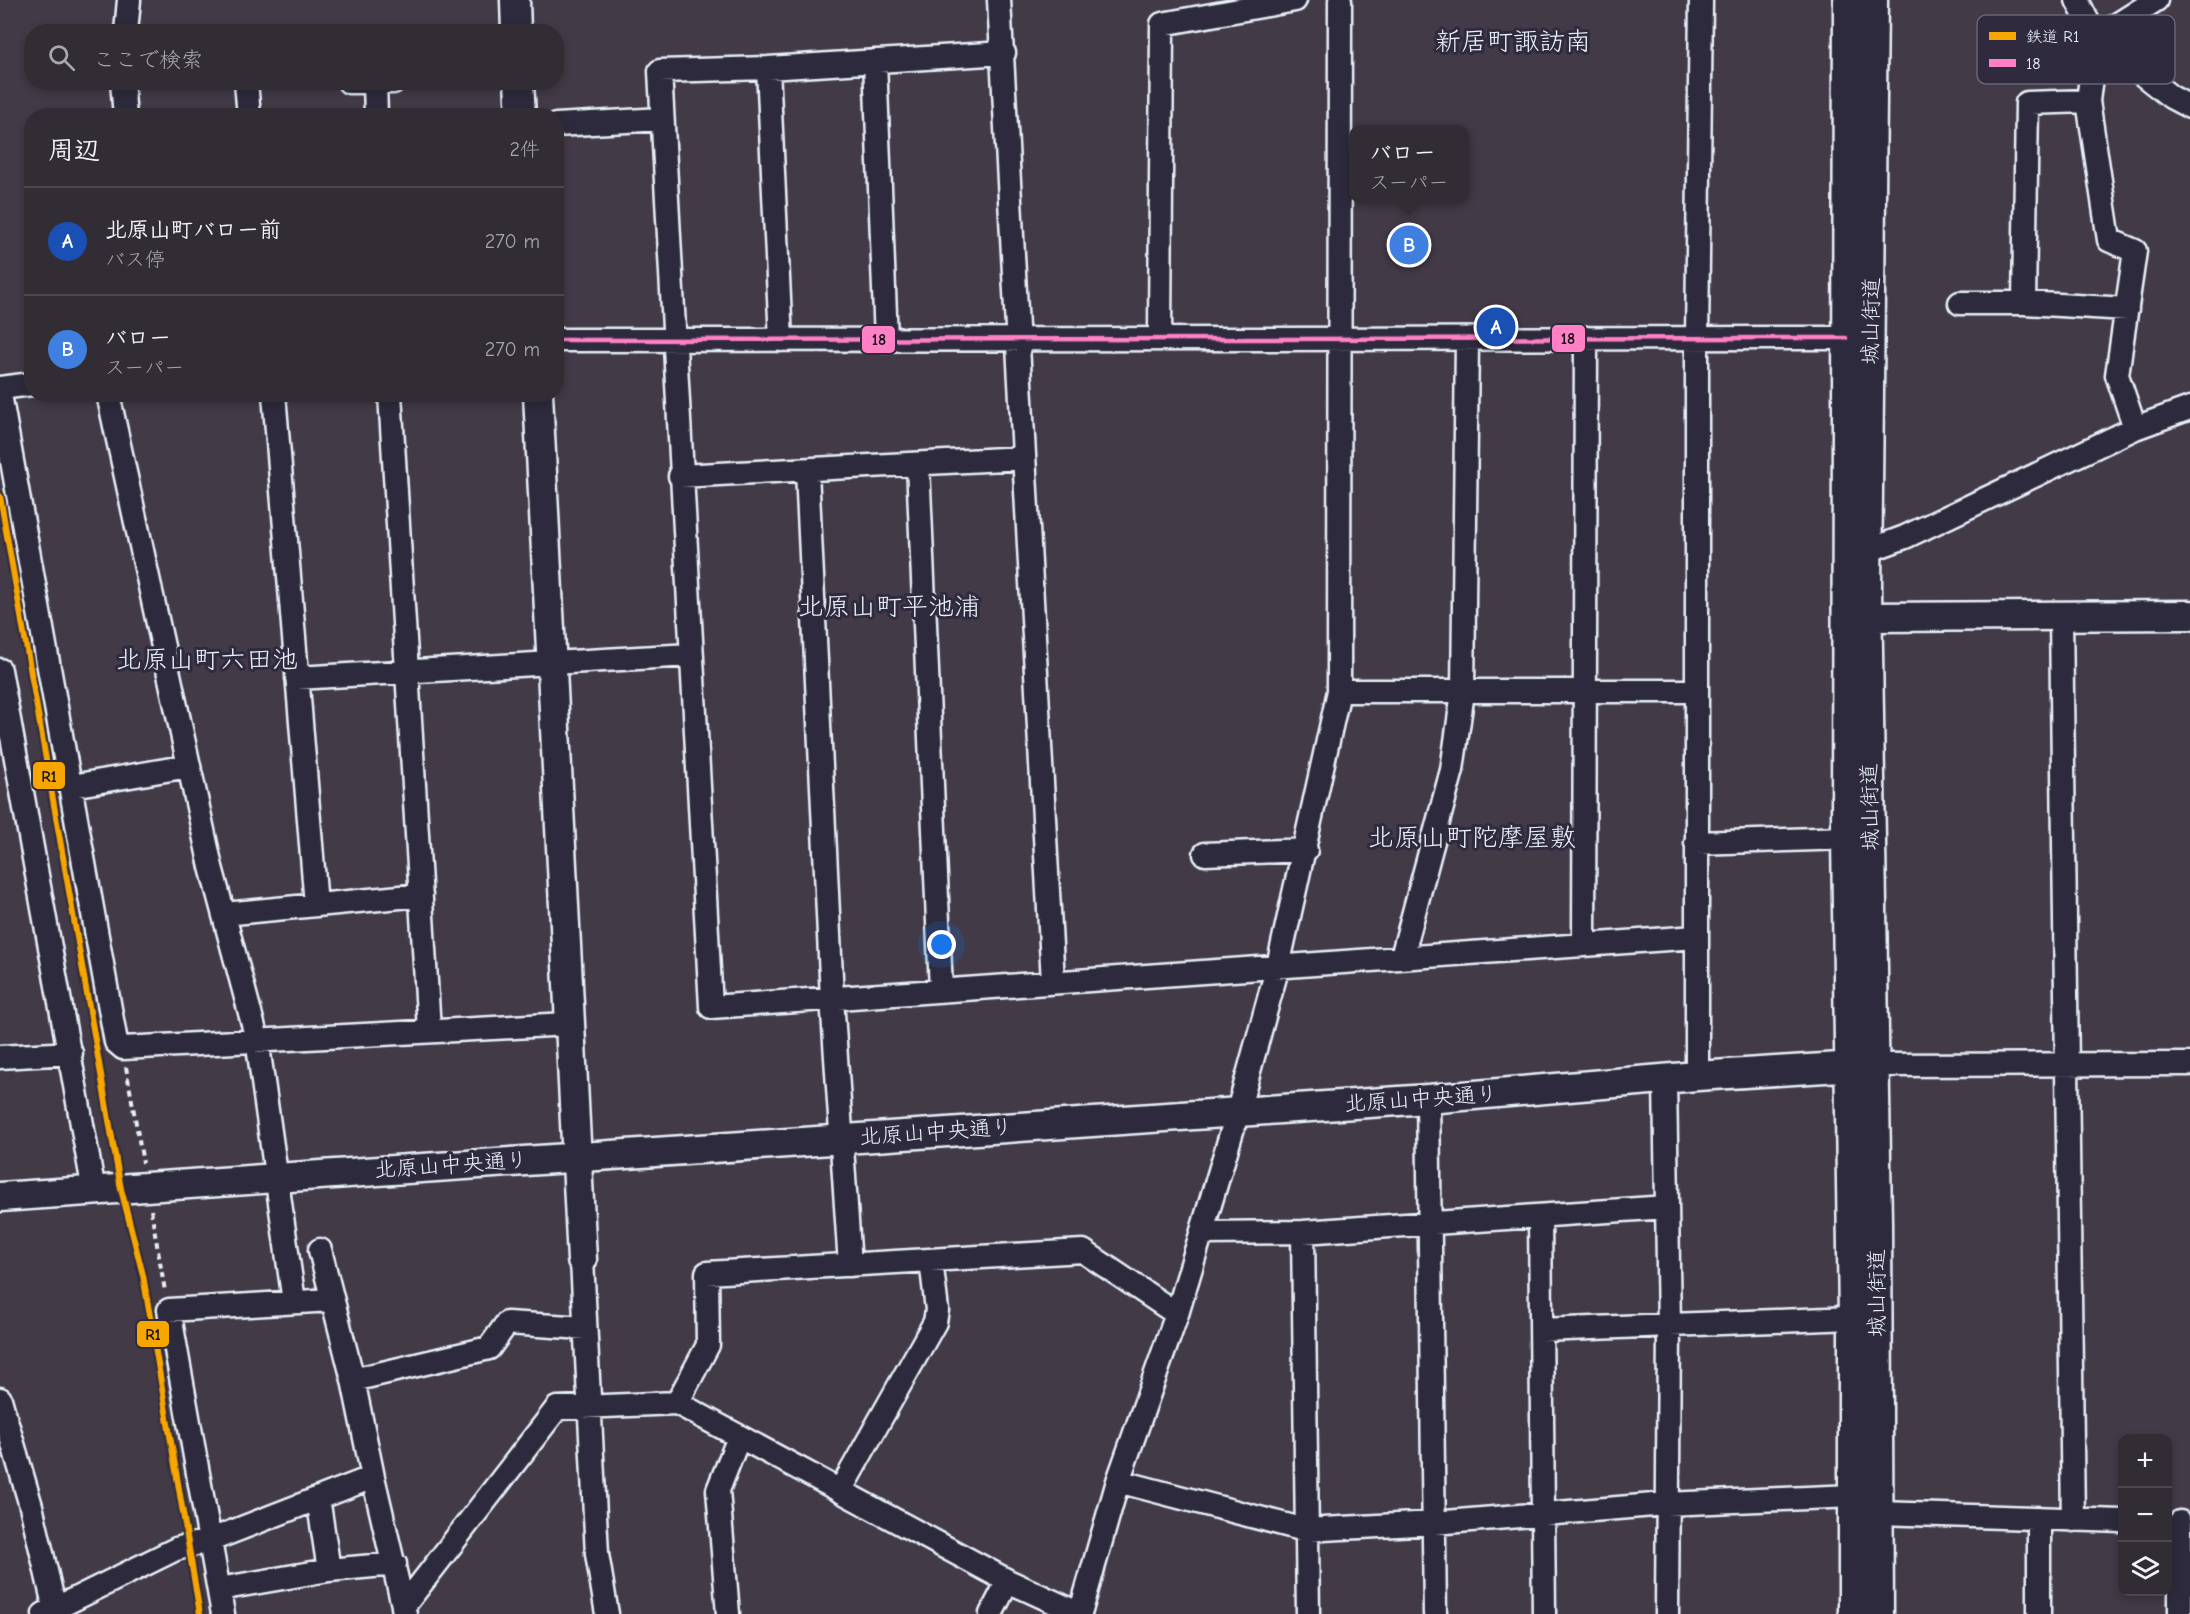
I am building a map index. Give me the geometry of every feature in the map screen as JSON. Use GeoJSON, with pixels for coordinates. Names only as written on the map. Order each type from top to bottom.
{"type":"FeatureCollection","features":[{"type":"Feature","properties":{"kind":"street"},"geometry":{"type":"LineString","coordinates":[[127,24],[129,0]]}},
{"type":"Feature","properties":{"kind":"street"},"geometry":{"type":"LineString","coordinates":[[514,0],[516,24]]}},
{"type":"Feature","properties":{"kind":"street"},"geometry":{"type":"LineString","coordinates":[[999,0],[1004,53],[1023,459],[1040,702],[1053,982]]}},
{"type":"Feature","properties":{"kind":"street"},"geometry":{"type":"LineString","coordinates":[[1160,338],[1162,24],[1295,0]]}},
{"type":"Feature","properties":{"kind":"street"},"geometry":{"type":"LineString","coordinates":[[404,1610],[556,1408],[678,1403],[1008,1581],[1080,1614],[1118,1481],[1177,1314],[1238,1111],[1278,966],[1306,850],[1339,691],[1340,0]]}},
{"type":"Feature","properties":{"kind":"street"},"geometry":{"type":"LineString","coordinates":[[1697,1076],[1697,340],[1701,0]]}},
{"type":"Feature","properties":{"kind":"street","name":"城山街道"},"geometry":{"type":"LineString","coordinates":[[1848,0],[1846,838],[1860,1067],[1879,1513],[1879,1614]]}},
{"type":"Feature","properties":{"kind":"street","name":"城山街道"},"geometry":{"type":"LineString","coordinates":[[1853,1614],[1853,1318],[1868,617],[1873,0]]}},
{"type":"Feature","properties":{"kind":"street"},"geometry":{"type":"LineString","coordinates":[[2077,0],[2085,15]]}},
{"type":"Feature","properties":{"kind":"street"},"geometry":{"type":"LineString","coordinates":[[2133,15],[2156,0]]}},
{"type":"Feature","properties":{"kind":"street"},"geometry":{"type":"LineString","coordinates":[[1004,53],[768,68],[660,71],[676,340],[680,476],[711,1007],[1584,943],[1696,937]]}},
{"type":"Feature","properties":{"kind":"street"},"geometry":{"type":"LineString","coordinates":[[874,61],[886,340]]}},
{"type":"Feature","properties":{"kind":"street"},"geometry":{"type":"LineString","coordinates":[[768,68],[781,340]]}},
{"type":"Feature","properties":{"kind":"street"},"geometry":{"type":"LineString","coordinates":[[2090,84],[2088,101],[2109,240],[2135,251],[2117,375],[2135,428]]}},
{"type":"Feature","properties":{"kind":"street"},"geometry":{"type":"LineString","coordinates":[[2155,84],[2171,97],[2190,107]]}},
{"type":"Feature","properties":{"kind":"street"},"geometry":{"type":"LineString","coordinates":[[123,90],[124,108]]}},
{"type":"Feature","properties":{"kind":"street"},"geometry":{"type":"LineString","coordinates":[[247,90],[248,108]]}},
{"type":"Feature","properties":{"kind":"street"},"geometry":{"type":"LineString","coordinates":[[375,90],[376,108]]}},
{"type":"Feature","properties":{"kind":"street"},"geometry":{"type":"LineString","coordinates":[[519,90],[521,108]]}},
{"type":"Feature","properties":{"kind":"street"},"geometry":{"type":"LineString","coordinates":[[2024,303],[2027,103],[2088,101]]}},
{"type":"Feature","properties":{"kind":"street"},"geometry":{"type":"LineString","coordinates":[[564,125],[662,119]]}},
{"type":"Feature","properties":{"kind":"street"},"geometry":{"type":"LineString","coordinates":[[1960,303],[2024,303],[2127,309]]}},
{"type":"Feature","properties":{"kind":"street"},"geometry":{"type":"LineString","coordinates":[[1584,943],[1586,338]]}},
{"type":"Feature","properties":{"kind":"street"},"geometry":{"type":"LineString","coordinates":[[564,340],[1846,338]]}},
{"type":"Feature","properties":{"kind":"street"},"geometry":{"type":"LineString","coordinates":[[1402,957],[1415,918],[1452,770],[1463,692],[1467,340]]}},
{"type":"Feature","properties":{"kind":"street"},"geometry":{"type":"LineString","coordinates":[[0,388],[24,385]]}},
{"type":"Feature","properties":{"kind":"street"},"geometry":{"type":"LineString","coordinates":[[110,402],[189,766],[224,914],[257,1039],[294,1302]]}},
{"type":"Feature","properties":{"kind":"street"},"geometry":{"type":"LineString","coordinates":[[275,402],[316,905]]}},
{"type":"Feature","properties":{"kind":"street"},"geometry":{"type":"LineString","coordinates":[[391,402],[429,1030]]}},
{"type":"Feature","properties":{"kind":"street"},"geometry":{"type":"LineString","coordinates":[[538,402],[588,1406],[597,1554],[607,1614]]}},
{"type":"Feature","properties":{"kind":"street"},"geometry":{"type":"LineString","coordinates":[[1,405],[72,786],[116,1042],[123,1048],[568,1024]]}},
{"type":"Feature","properties":{"kind":"street"},"geometry":{"type":"LineString","coordinates":[[1868,550],[1905,537],[2135,428],[2190,408]]}},
{"type":"Feature","properties":{"kind":"street"},"geometry":{"type":"LineString","coordinates":[[680,476],[1023,459]]}},
{"type":"Feature","properties":{"kind":"street"},"geometry":{"type":"LineString","coordinates":[[918,465],[942,990]]}},
{"type":"Feature","properties":{"kind":"street"},"geometry":{"type":"LineString","coordinates":[[807,471],[832,998],[850,1265]]}},
{"type":"Feature","properties":{"kind":"street"},"geometry":{"type":"LineString","coordinates":[[1868,617],[2190,615]]}},
{"type":"Feature","properties":{"kind":"street"},"geometry":{"type":"LineString","coordinates":[[2061,617],[2073,1520]]}},
{"type":"Feature","properties":{"kind":"street"},"geometry":{"type":"LineString","coordinates":[[297,678],[690,655]]}},
{"type":"Feature","properties":{"kind":"street"},"geometry":{"type":"LineString","coordinates":[[0,670],[4,711],[71,1053],[94,1191]]}},
{"type":"Feature","properties":{"kind":"street"},"geometry":{"type":"LineString","coordinates":[[1339,691],[1696,691]]}},
{"type":"Feature","properties":{"kind":"street"},"geometry":{"type":"LineString","coordinates":[[72,786],[189,766]]}},
{"type":"Feature","properties":{"kind":"street"},"geometry":{"type":"LineString","coordinates":[[1696,843],[1846,838]]}},
{"type":"Feature","properties":{"kind":"street"},"geometry":{"type":"LineString","coordinates":[[1205,854],[1306,850]]}},
{"type":"Feature","properties":{"kind":"street"},"geometry":{"type":"LineString","coordinates":[[224,914],[421,896]]}},
{"type":"Feature","properties":{"kind":"street"},"geometry":{"type":"LineString","coordinates":[[0,1058],[71,1053]]}},
{"type":"Feature","properties":{"kind":"street"},"geometry":{"type":"LineString","coordinates":[[1860,1067],[2190,1064]]}},
{"type":"Feature","properties":{"kind":"street","name":"北原山中央通り"},"geometry":{"type":"LineString","coordinates":[[0,1197],[275,1176],[1428,1099],[1697,1076],[1860,1067]]}},
{"type":"Feature","properties":{"kind":"street"},"geometry":{"type":"LineString","coordinates":[[1665,1080],[1670,1327],[1666,1504],[1667,1614]]}},
{"type":"Feature","properties":{"kind":"street"},"geometry":{"type":"LineString","coordinates":[[1428,1099],[1435,1614]]}},
{"type":"Feature","properties":{"kind":"street"},"geometry":{"type":"LineString","coordinates":[[1202,1233],[1303,1232],[1667,1207]]}},
{"type":"Feature","properties":{"kind":"street"},"geometry":{"type":"LineString","coordinates":[[1540,1217],[1544,1614]]}},
{"type":"Feature","properties":{"kind":"street"},"geometry":{"type":"LineString","coordinates":[[1303,1232],[1305,1530],[1308,1614]]}},
{"type":"Feature","properties":{"kind":"street"},"geometry":{"type":"LineString","coordinates":[[320,1250],[353,1380],[404,1610]]}},
{"type":"Feature","properties":{"kind":"street"},"geometry":{"type":"LineString","coordinates":[[678,1403],[708,1345],[707,1273],[1083,1251],[1177,1314]]}},
{"type":"Feature","properties":{"kind":"street"},"geometry":{"type":"LineString","coordinates":[[840,1491],[935,1322],[937,1310],[931,1260]]}},
{"type":"Feature","properties":{"kind":"street"},"geometry":{"type":"LineString","coordinates":[[223,1614],[169,1310],[331,1300]]}},
{"type":"Feature","properties":{"kind":"street"},"geometry":{"type":"LineString","coordinates":[[1541,1330],[1670,1327],[1853,1318]]}},
{"type":"Feature","properties":{"kind":"street"},"geometry":{"type":"LineString","coordinates":[[353,1380],[489,1348],[507,1323],[585,1328]]}},
{"type":"Feature","properties":{"kind":"street"},"geometry":{"type":"LineString","coordinates":[[0,1399],[30,1506],[52,1613],[176,1549],[211,1540],[373,1477]]}},
{"type":"Feature","properties":{"kind":"street"},"geometry":{"type":"LineString","coordinates":[[728,1614],[718,1490],[739,1437]]}},
{"type":"Feature","properties":{"kind":"street"},"geometry":{"type":"LineString","coordinates":[[1118,1481],[1305,1530],[1434,1523],[1666,1504],[1854,1496]]}},
{"type":"Feature","properties":{"kind":"street"},"geometry":{"type":"LineString","coordinates":[[318,1498],[329,1570]]}},
{"type":"Feature","properties":{"kind":"street"},"geometry":{"type":"LineString","coordinates":[[1879,1513],[2118,1521]]}},
{"type":"Feature","properties":{"kind":"street"},"geometry":{"type":"LineString","coordinates":[[2039,1520],[2039,1614]]}},
{"type":"Feature","properties":{"kind":"street"},"geometry":{"type":"LineString","coordinates":[[2179,1522],[2180,1614]]}},
{"type":"Feature","properties":{"kind":"street"},"geometry":{"type":"LineString","coordinates":[[219,1589],[329,1570],[395,1564]]}},
{"type":"Feature","properties":{"kind":"street"},"geometry":{"type":"LineString","coordinates":[[991,1614],[1008,1581]]}},
{"type":"Feature","properties":{"kind":"path"},"geometry":{"type":"LineString","coordinates":[[123,1048],[144,1169]]}},
{"type":"Feature","properties":{"kind":"path"},"geometry":{"type":"LineString","coordinates":[[150,1203],[169,1310]]}},
{"type":"Feature","properties":{"kind":"rail line","name":"R1"},"geometry":{"type":"LineString","coordinates":[[0,496],[121,1189],[143,1275],[200,1614]]}},
{"type":"Feature","properties":{"kind":"transit line","name":"18"},"geometry":{"type":"LineString","coordinates":[[564,340],[1846,338]]}},
{"type":"Feature","properties":{"kind":"place","name":"バロー"},"geometry":{"type":"Point","coordinates":[1409,245]}},
{"type":"Feature","properties":{"kind":"place","name":"北原山町バロー前"},"geometry":{"type":"Point","coordinates":[1496,327]}},
{"type":"Feature","properties":{"kind":"district","name":"新居町諏訪南"},"geometry":{"type":"Point","coordinates":[1513,42]}},
{"type":"Feature","properties":{"kind":"district","name":"北原山町平池浦"},"geometry":{"type":"Point","coordinates":[889,607]}},
{"type":"Feature","properties":{"kind":"district","name":"北原山町六田池"},"geometry":{"type":"Point","coordinates":[207,660]}},
{"type":"Feature","properties":{"kind":"district","name":"北原山町陀摩屋敷"},"geometry":{"type":"Point","coordinates":[1472,838]}}]}
